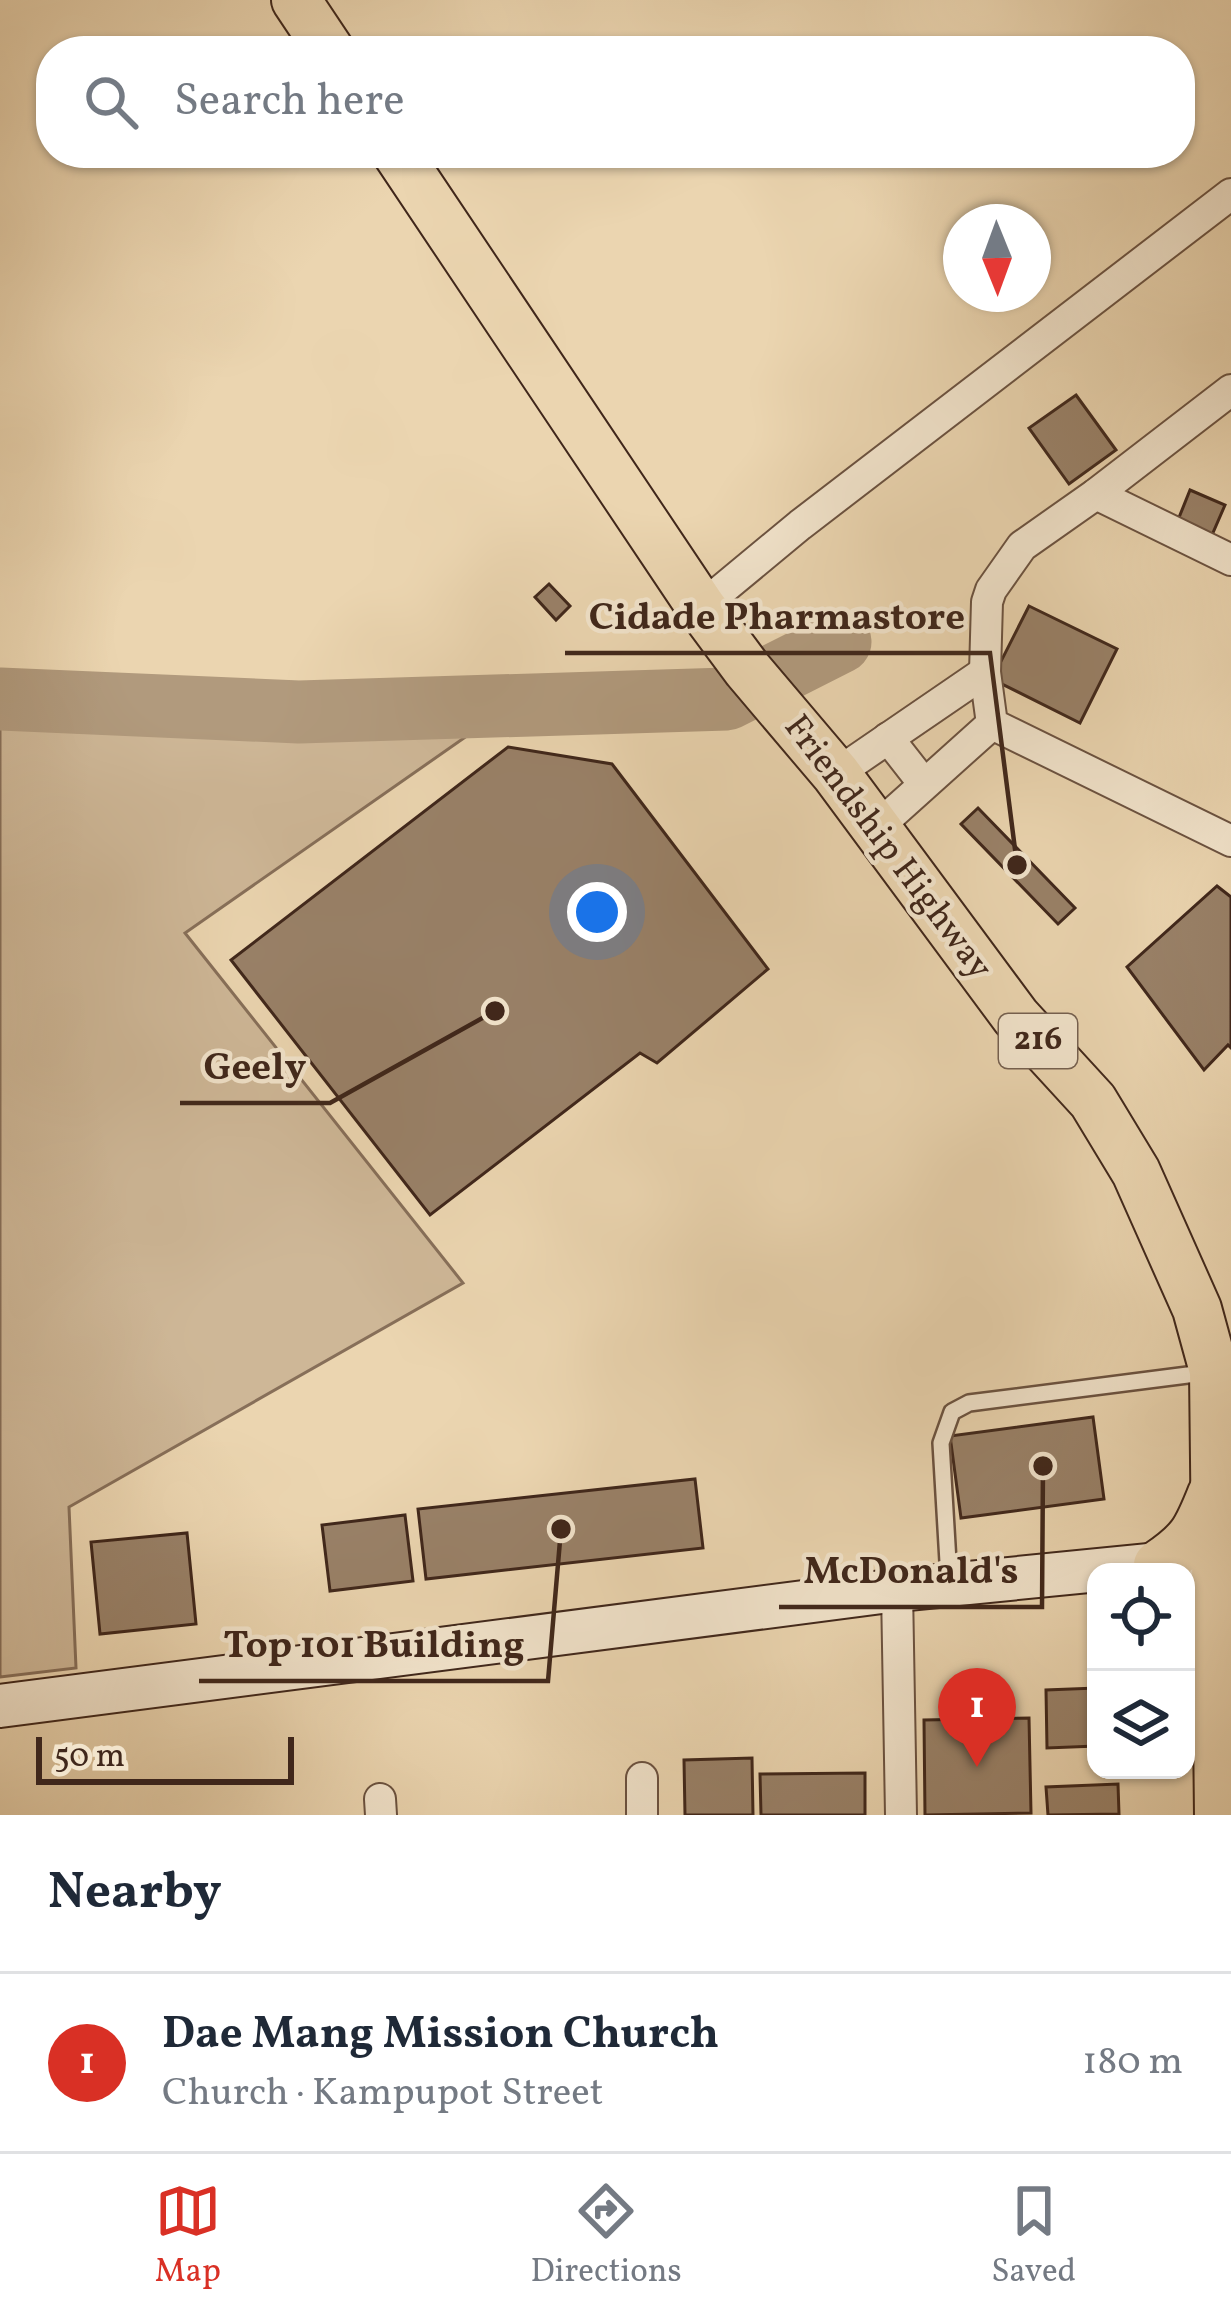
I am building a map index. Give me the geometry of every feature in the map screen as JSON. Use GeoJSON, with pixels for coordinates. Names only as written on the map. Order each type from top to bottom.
{"type":"FeatureCollection","features":[{"type":"Feature","properties":{"kind":"main road"},"geometry":{"type":"LineString","coordinates":[[296,0],[320,36]]}},
{"type":"Feature","properties":{"kind":"main road","name":"Friendship Highway"},"geometry":{"type":"LineString","coordinates":[[407,168],[701,607],[822,757],[1016,1017],[1093,1101],[1136,1172],[1197,1309],[1214,1371],[1214,1490],[1184,1563]]}},
{"type":"Feature","properties":{"kind":"main road"},"geometry":{"type":"LineString","coordinates":[[0,1706],[897,1590],[1087,1576]]}},
{"type":"Feature","properties":{"kind":"main road"},"geometry":{"type":"LineString","coordinates":[[1195,1596],[1216,1639],[1219,1815]]}},
{"type":"Feature","properties":{"kind":"street"},"geometry":{"type":"LineString","coordinates":[[701,607],[800,525],[1231,194]]}},
{"type":"Feature","properties":{"kind":"street"},"geometry":{"type":"LineString","coordinates":[[992,724],[985,672],[987,602],[1022,546],[1231,390]]}},
{"type":"Feature","properties":{"kind":"street"},"geometry":{"type":"LineString","coordinates":[[1096,494],[1231,560]]}},
{"type":"Feature","properties":{"kind":"street"},"geometry":{"type":"LineString","coordinates":[[822,757],[888,738],[985,672]]}},
{"type":"Feature","properties":{"kind":"street"},"geometry":{"type":"LineString","coordinates":[[875,829],[992,724]]}},
{"type":"Feature","properties":{"kind":"street"},"geometry":{"type":"LineString","coordinates":[[992,724],[1231,841]]}},
{"type":"Feature","properties":{"kind":"street"},"geometry":{"type":"LineString","coordinates":[[888,738],[924,784]]}},
{"type":"Feature","properties":{"kind":"street"},"geometry":{"type":"LineString","coordinates":[[897,1590],[901,1815]]}},
{"type":"Feature","properties":{"kind":"street"},"geometry":{"type":"LineString","coordinates":[[641,1778],[642,1815]]}},
{"type":"Feature","properties":{"kind":"lane"},"geometry":{"type":"LineString","coordinates":[[950,1584],[940,1443],[952,1412],[969,1403],[1214,1371]]}},
{"type":"Feature","properties":{"kind":"shaded area"},"geometry":{"type":"Polygon","coordinates":[[[494,717],[185,933],[463,1283],[69,1507],[76,1668],[0,1677],[0,722],[494,717]]]}},
{"type":"Feature","properties":{"kind":"building"},"geometry":{"type":"Polygon","coordinates":[[[1076,395],[1116,450],[1069,484],[1029,428],[1076,395]]]}},
{"type":"Feature","properties":{"kind":"building"},"geometry":{"type":"Polygon","coordinates":[[[1190,490],[1225,505],[1212,535],[1178,520],[1190,490]]]}},
{"type":"Feature","properties":{"kind":"building"},"geometry":{"type":"Polygon","coordinates":[[[549,584],[570,606],[556,620],[535,597],[549,584]]]}},
{"type":"Feature","properties":{"kind":"building"},"geometry":{"type":"Polygon","coordinates":[[[1029,606],[1117,649],[1080,723],[992,679],[1029,606]]]}},
{"type":"Feature","properties":{"kind":"building"},"geometry":{"type":"Polygon","coordinates":[[[508,747],[612,764],[768,969],[657,1063],[640,1053],[430,1215],[231,960],[508,747]]]}},
{"type":"Feature","properties":{"kind":"building"},"geometry":{"type":"Polygon","coordinates":[[[978,808],[1075,908],[1058,924],[961,824],[978,808]]]}},
{"type":"Feature","properties":{"kind":"building"},"geometry":{"type":"Polygon","coordinates":[[[1217,886],[1231,897],[1231,1048],[1228,1045],[1204,1070],[1127,967],[1217,886]]]}},
{"type":"Feature","properties":{"kind":"building"},"geometry":{"type":"Polygon","coordinates":[[[1093,1417],[1104,1499],[961,1518],[950,1436],[1093,1417]]]}},
{"type":"Feature","properties":{"kind":"building"},"geometry":{"type":"Polygon","coordinates":[[[695,1479],[703,1548],[426,1579],[418,1509],[695,1479]]]}},
{"type":"Feature","properties":{"kind":"building"},"geometry":{"type":"Polygon","coordinates":[[[405,1515],[413,1581],[330,1591],[322,1525],[405,1515]]]}},
{"type":"Feature","properties":{"kind":"building"},"geometry":{"type":"Polygon","coordinates":[[[187,1533],[196,1624],[100,1634],[91,1542],[187,1533]]]}},
{"type":"Feature","properties":{"kind":"building"},"geometry":{"type":"Polygon","coordinates":[[[1087,1688],[1087,1746],[1047,1748],[1046,1690],[1087,1688]]]}},
{"type":"Feature","properties":{"kind":"building"},"geometry":{"type":"Polygon","coordinates":[[[1029,1718],[1031,1813],[925,1815],[924,1720],[1029,1718]]]}},
{"type":"Feature","properties":{"kind":"building"},"geometry":{"type":"Polygon","coordinates":[[[752,1758],[753,1815],[685,1815],[684,1760],[752,1758]]]}},
{"type":"Feature","properties":{"kind":"building"},"geometry":{"type":"Polygon","coordinates":[[[865,1773],[865,1815],[761,1815],[760,1774],[865,1773]]]}},
{"type":"Feature","properties":{"kind":"building"},"geometry":{"type":"Polygon","coordinates":[[[1118,1784],[1119,1814],[1048,1815],[1046,1787],[1118,1784]]]}},
{"type":"Feature","properties":{"kind":"waterway"},"geometry":{"type":"LineString","coordinates":[[0,699],[299,712],[727,699],[840,642]]}},
{"type":"Feature","properties":{"kind":"place","name":"Cidade Pharmastore"},"geometry":{"type":"Point","coordinates":[1017,865]}},
{"type":"Feature","properties":{"kind":"place","name":"Geely"},"geometry":{"type":"Point","coordinates":[495,1011]}},
{"type":"Feature","properties":{"kind":"place","name":"McDonald's"},"geometry":{"type":"Point","coordinates":[1043,1466]}},
{"type":"Feature","properties":{"kind":"place","name":"Top 101 Building"},"geometry":{"type":"Point","coordinates":[561,1529]}},
{"type":"Feature","properties":{"kind":"place","name":"Dae Mang Mission Church"},"geometry":{"type":"Point","coordinates":[977,1767]}}]}
